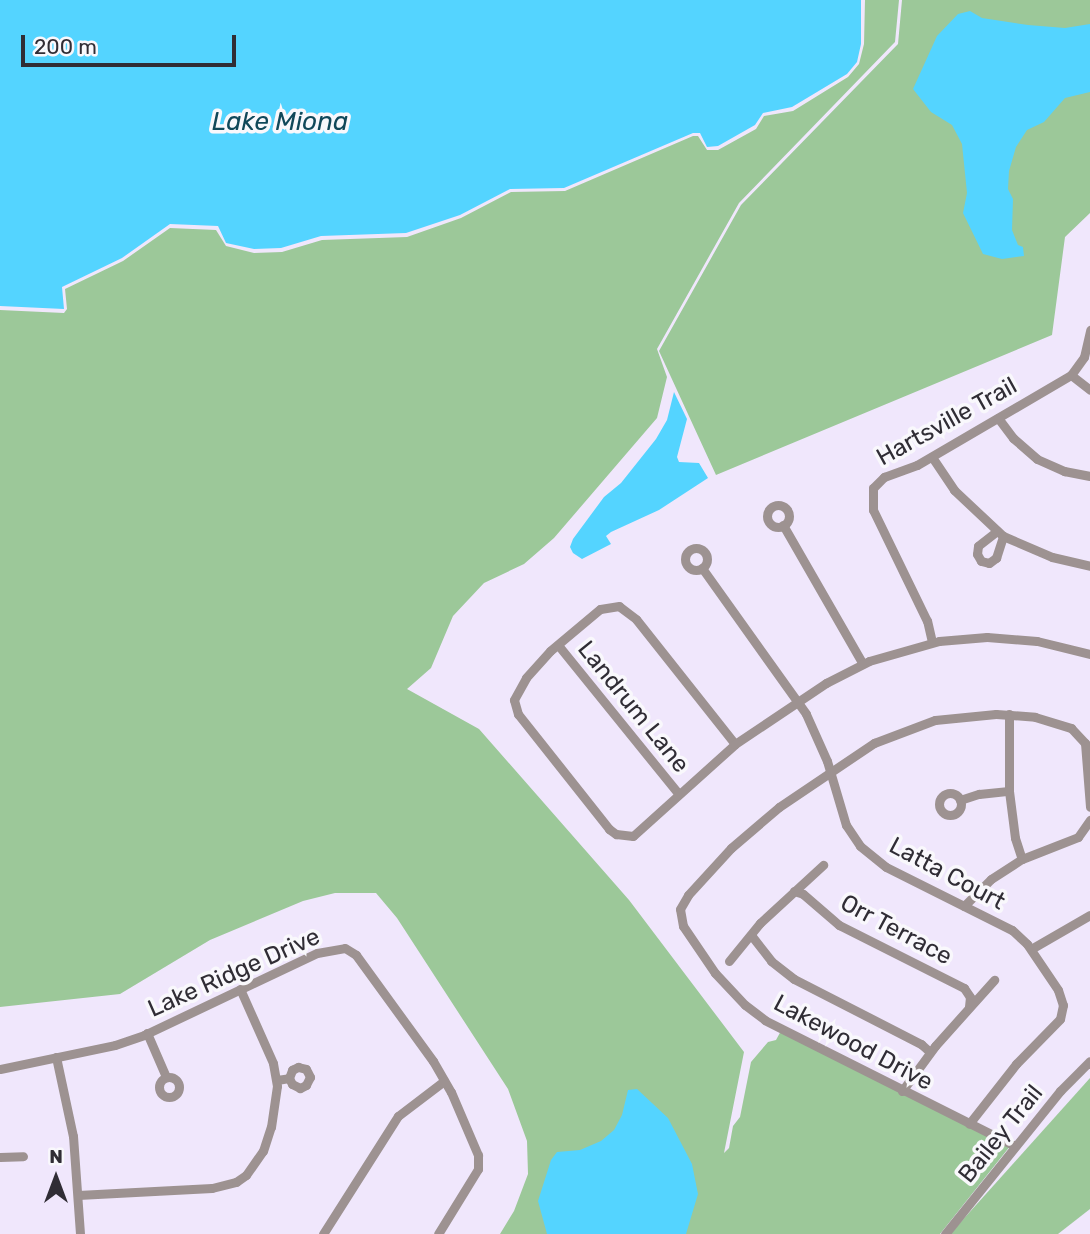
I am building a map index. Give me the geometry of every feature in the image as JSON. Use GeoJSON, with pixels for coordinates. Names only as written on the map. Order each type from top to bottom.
{"type":"FeatureCollection","features":[{"type":"Feature","properties":{"kind":"street"},"geometry":{"type":"LineString","coordinates":[[1090,330],[1084,357],[1071,375],[1090,390]]}},
{"type":"Feature","properties":{"kind":"street","name":"Hartsville Trail"},"geometry":{"type":"LineString","coordinates":[[932,642],[927,621],[871,503],[873,488],[884,477],[905,471],[932,457],[1071,375]]}},
{"type":"Feature","properties":{"kind":"street"},"geometry":{"type":"LineString","coordinates":[[998,418],[1013,438],[1037,459],[1064,471],[1090,476]]}},
{"type":"Feature","properties":{"kind":"street"},"geometry":{"type":"LineString","coordinates":[[932,457],[954,490],[1000,533],[1052,557],[1090,566]]}},
{"type":"Feature","properties":{"kind":"street"},"geometry":{"type":"LineString","coordinates":[[783,525],[863,664]]}},
{"type":"Feature","properties":{"kind":"street","name":"Latta Court"},"geometry":{"type":"LineString","coordinates":[[702,568],[798,701],[812,726],[830,771],[846,825],[867,853],[886,867],[1012,930],[1031,949],[1058,990],[1062,1012],[1055,1024],[1016,1064],[969,1124]]}},
{"type":"Feature","properties":{"kind":"street"},"geometry":{"type":"LineString","coordinates":[[735,744],[625,608],[613,605],[600,609],[558,645],[520,686],[514,700],[515,708],[609,829],[625,836],[640,833],[678,793],[735,744],[798,701],[863,664],[932,642],[987,637],[1024,639],[1090,653]]}},
{"type":"Feature","properties":{"kind":"street","name":"Landrum Lane"},"geometry":{"type":"LineString","coordinates":[[558,645],[678,793]]}},
{"type":"Feature","properties":{"kind":"street","name":"Lakewood Drive"},"geometry":{"type":"LineString","coordinates":[[1015,1146],[785,1032],[745,1005],[715,973],[680,918],[682,902],[732,848],[779,807],[830,771],[890,735],[918,724],[963,715],[1009,715],[1055,722],[1071,728],[1083,737],[1087,751],[1090,807]]}},
{"type":"Feature","properties":{"kind":"street"},"geometry":{"type":"LineString","coordinates":[[1009,715],[1009,790],[1015,838],[1022,859]]}},
{"type":"Feature","properties":{"kind":"street"},"geometry":{"type":"LineString","coordinates":[[960,800],[1009,790]]}},
{"type":"Feature","properties":{"kind":"street"},"geometry":{"type":"LineString","coordinates":[[964,906],[991,879],[1022,859],[1078,837],[1090,820]]}},
{"type":"Feature","properties":{"kind":"street"},"geometry":{"type":"LineString","coordinates":[[729,961],[794,891],[823,865]]}},
{"type":"Feature","properties":{"kind":"street","name":"Orr Terrace"},"geometry":{"type":"LineString","coordinates":[[794,891],[803,894],[839,925],[964,988],[970,997],[969,1007]]}},
{"type":"Feature","properties":{"kind":"street"},"geometry":{"type":"LineString","coordinates":[[1031,949],[1090,915]]}},
{"type":"Feature","properties":{"kind":"street"},"geometry":{"type":"LineString","coordinates":[[751,935],[763,953],[794,979],[921,1044],[930,1052]]}},
{"type":"Feature","properties":{"kind":"street","name":"Lake Ridge Drive"},"geometry":{"type":"LineString","coordinates":[[0,1069],[115,1045],[147,1033],[317,953],[345,948],[356,956],[444,1081],[478,1155],[478,1169],[438,1234]]}},
{"type":"Feature","properties":{"kind":"street"},"geometry":{"type":"LineString","coordinates":[[902,1090],[930,1052],[994,980]]}},
{"type":"Feature","properties":{"kind":"street"},"geometry":{"type":"LineString","coordinates":[[78,1195],[212,1188],[236,1182],[246,1175],[263,1151],[277,1098],[276,1080],[269,1053],[240,989]]}},
{"type":"Feature","properties":{"kind":"street"},"geometry":{"type":"LineString","coordinates":[[147,1033],[166,1077]]}},
{"type":"Feature","properties":{"kind":"street"},"geometry":{"type":"LineString","coordinates":[[56,1057],[73,1136],[80,1234]]}},
{"type":"Feature","properties":{"kind":"street","name":"Bailey Trail"},"geometry":{"type":"LineString","coordinates":[[945,1234],[1060,1091],[1090,1061]]}},
{"type":"Feature","properties":{"kind":"street"},"geometry":{"type":"LineString","coordinates":[[276,1080],[289,1078]]}},
{"type":"Feature","properties":{"kind":"street"},"geometry":{"type":"LineString","coordinates":[[323,1234],[398,1116],[444,1081]]}},
{"type":"Feature","properties":{"kind":"street"},"geometry":{"type":"LineString","coordinates":[[0,1157],[23,1156]]}},
{"type":"Feature","properties":{"kind":"green space"},"geometry":{"type":"Polygon","coordinates":[[[865,0],[899,0],[895,42],[739,203],[657,349],[667,377],[657,418],[554,538],[524,564],[484,583],[453,616],[431,668],[407,689],[479,729],[629,900],[744,1052],[724,1153],[729,1148],[733,1126],[740,1117],[751,1062],[768,1042],[776,1040],[782,1029],[1011,1145],[940,1234],[500,1234],[514,1211],[528,1174],[527,1141],[508,1089],[397,918],[376,893],[335,893],[303,901],[210,940],[120,994],[0,1007],[0,310],[64,313],[67,309],[65,289],[123,261],[170,228],[216,230],[226,246],[254,253],[282,252],[322,240],[407,237],[461,218],[511,192],[565,191],[693,136],[698,136],[707,150],[718,150],[756,129],[764,116],[793,111],[848,77],[859,64],[864,44],[865,0]]]}},
{"type":"Feature","properties":{"kind":"green space"},"geometry":{"type":"Polygon","coordinates":[[[902,0],[1090,0],[1090,213],[1065,237],[1052,335],[716,475],[659,351],[741,205],[898,44],[902,0]]]}},
{"type":"Feature","properties":{"kind":"green space"},"geometry":{"type":"Polygon","coordinates":[[[1090,1078],[1090,1209],[1058,1234],[950,1234],[1090,1078]]]}},
{"type":"Feature","properties":{"kind":"water","name":"Lake Miona"},"geometry":{"type":"Polygon","coordinates":[[[0,0],[861,0],[861,44],[857,62],[847,74],[792,107],[763,113],[755,125],[718,146],[707,147],[700,133],[693,133],[564,188],[510,189],[460,215],[406,233],[321,236],[281,248],[254,249],[226,243],[218,226],[170,224],[122,258],[62,287],[64,309],[0,306],[0,0]]]}},
{"type":"Feature","properties":{"kind":"water"},"geometry":{"type":"Polygon","coordinates":[[[970,11],[982,18],[1028,25],[1065,28],[1090,24],[1090,92],[1065,98],[1044,122],[1027,130],[1016,147],[1009,171],[1008,189],[1013,199],[1012,230],[1018,245],[1023,247],[1024,256],[1002,259],[983,254],[963,213],[967,193],[962,144],[952,125],[931,112],[913,89],[937,36],[958,14],[970,11]]]}},
{"type":"Feature","properties":{"kind":"water"},"geometry":{"type":"Polygon","coordinates":[[[674,392],[687,419],[677,457],[679,462],[699,463],[708,478],[659,510],[611,532],[606,536],[611,544],[582,559],[573,553],[570,547],[573,539],[604,497],[621,483],[656,439],[667,420],[674,392]]]}},
{"type":"Feature","properties":{"kind":"water"},"geometry":{"type":"Polygon","coordinates":[[[637,1089],[668,1118],[692,1164],[698,1194],[686,1234],[547,1234],[538,1201],[551,1160],[557,1152],[580,1150],[601,1141],[614,1130],[622,1115],[628,1090],[637,1089]]]}}]}
